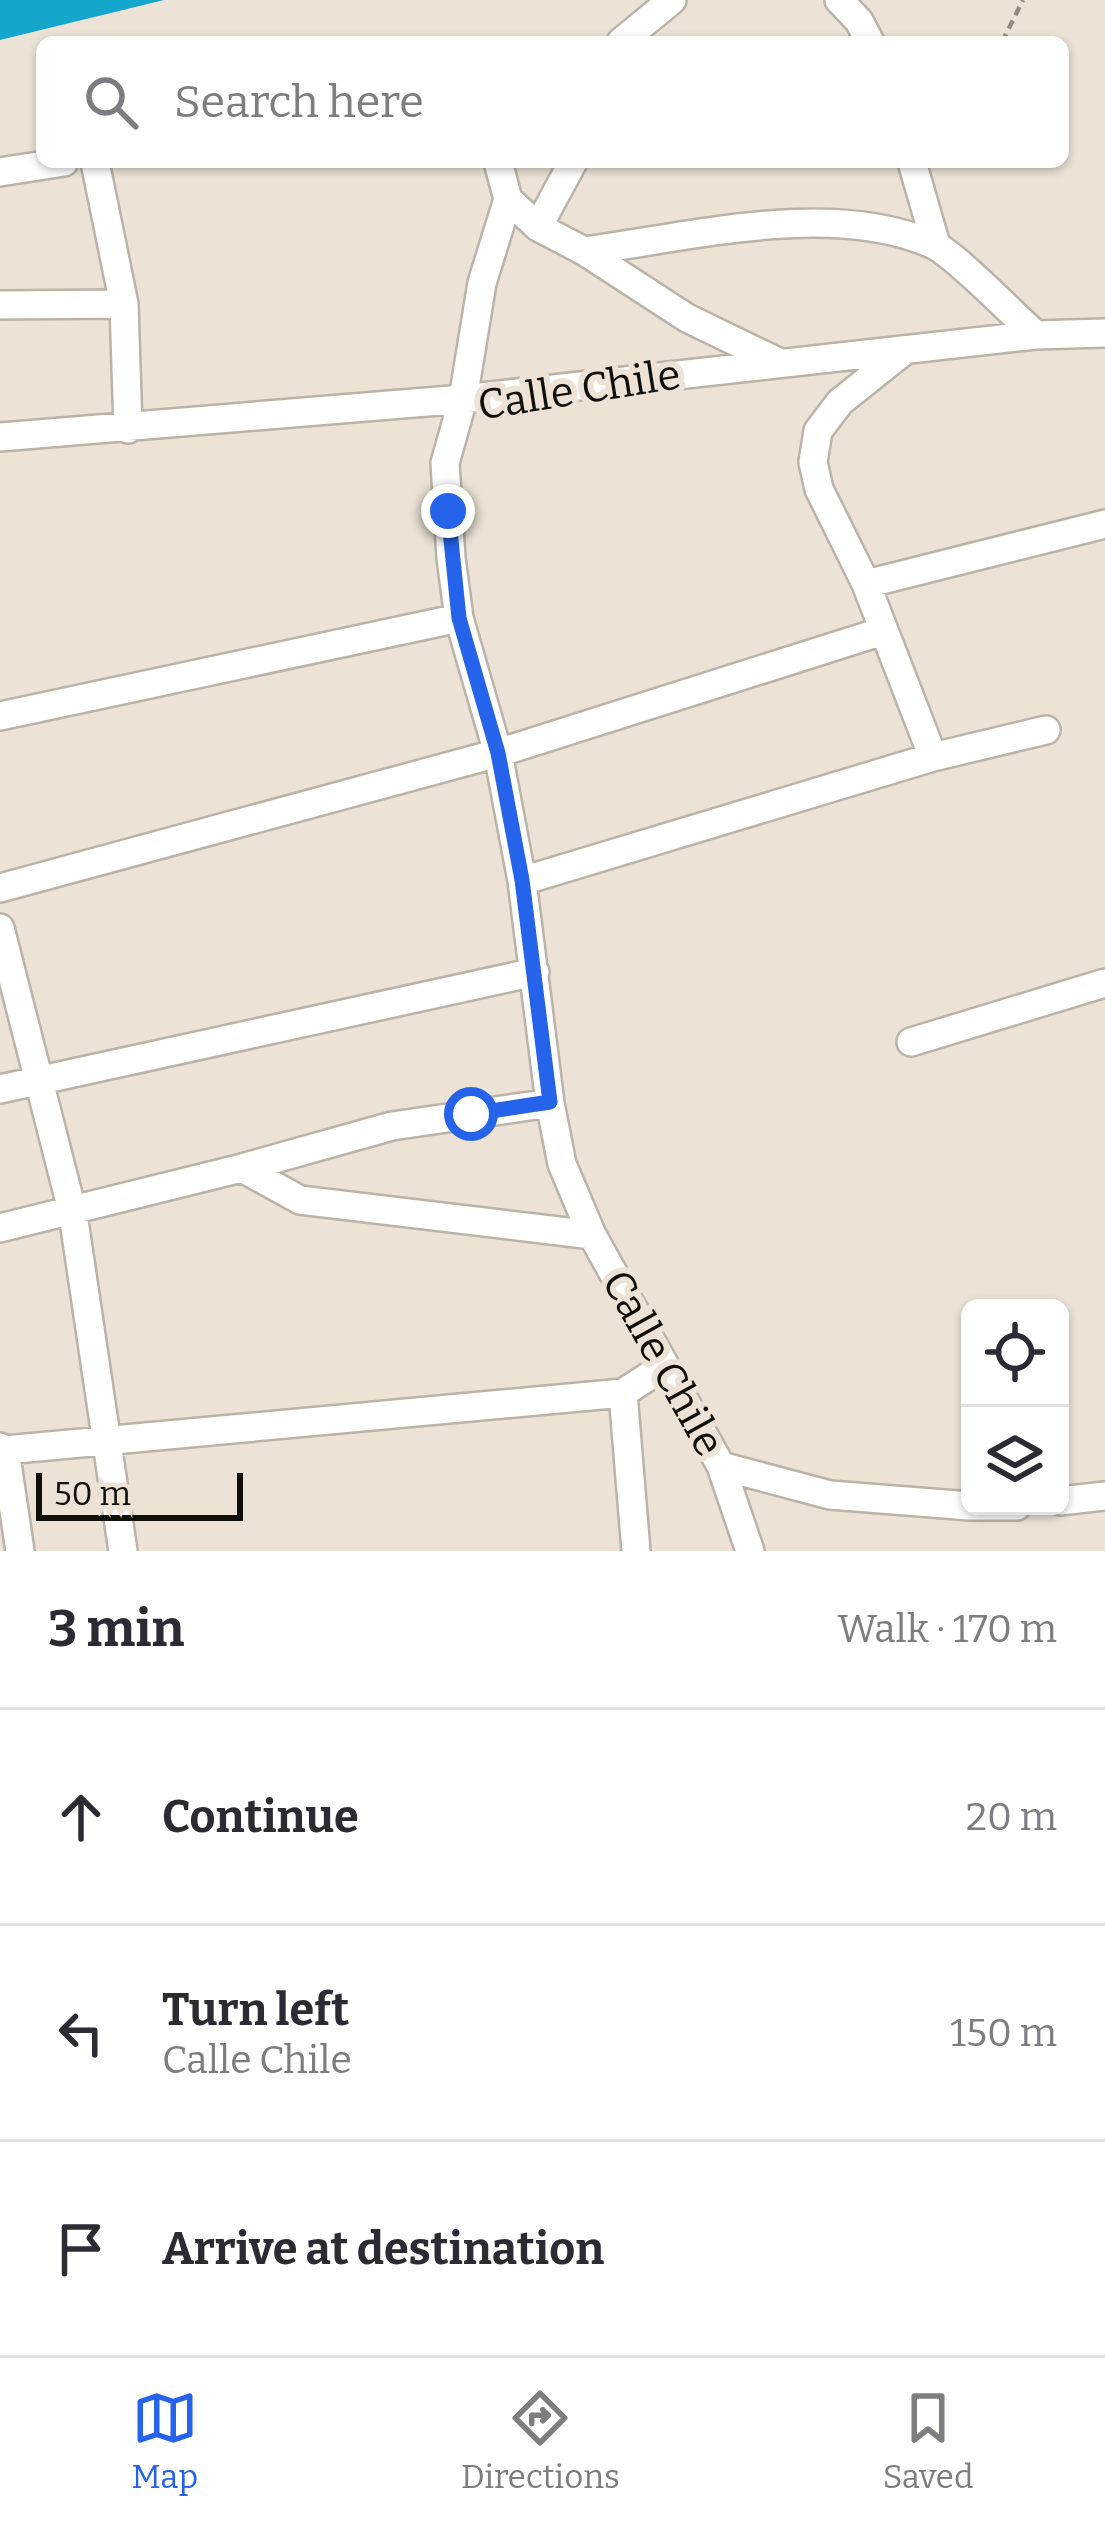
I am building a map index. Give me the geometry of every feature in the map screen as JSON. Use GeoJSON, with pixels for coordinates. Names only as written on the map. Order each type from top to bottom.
{"type":"FeatureCollection","features":[{"type":"Feature","properties":{"kind":"street"},"geometry":{"type":"LineString","coordinates":[[628,36],[672,0]]}},
{"type":"Feature","properties":{"kind":"street"},"geometry":{"type":"LineString","coordinates":[[839,0],[867,36]]}},
{"type":"Feature","properties":{"kind":"street"},"geometry":{"type":"LineString","coordinates":[[0,172],[36,166]]}},
{"type":"Feature","properties":{"kind":"street"},"geometry":{"type":"LineString","coordinates":[[96,168],[124,304],[128,429]]}},
{"type":"Feature","properties":{"kind":"street"},"geometry":{"type":"LineString","coordinates":[[499,168],[508,200],[538,227],[687,318],[780,362]]}},
{"type":"Feature","properties":{"kind":"street"},"geometry":{"type":"LineString","coordinates":[[538,227],[570,168]]}},
{"type":"Feature","properties":{"kind":"street"},"geometry":{"type":"LineString","coordinates":[[914,168],[936,245]]}},
{"type":"Feature","properties":{"kind":"street"},"geometry":{"type":"LineString","coordinates":[[0,437],[463,399],[482,283],[508,200]]}},
{"type":"Feature","properties":{"kind":"street"},"geometry":{"type":"LineString","coordinates":[[584,251],[790,223],[873,227],[936,245],[1036,335]]}},
{"type":"Feature","properties":{"kind":"street"},"geometry":{"type":"LineString","coordinates":[[0,304],[124,304]]}},
{"type":"Feature","properties":{"kind":"street","name":"Calle Chile"},"geometry":{"type":"LineString","coordinates":[[750,1551],[722,1466],[592,1235],[562,1164],[522,880],[498,753],[459,618],[451,558],[446,463],[463,399],[1036,335],[1105,333]]}},
{"type":"Feature","properties":{"kind":"street"},"geometry":{"type":"LineString","coordinates":[[904,351],[840,402],[818,431],[813,462],[819,489],[866,584],[934,758]]}},
{"type":"Feature","properties":{"kind":"street"},"geometry":{"type":"LineString","coordinates":[[866,584],[1105,524]]}},
{"type":"Feature","properties":{"kind":"street"},"geometry":{"type":"LineString","coordinates":[[0,716],[459,618]]}},
{"type":"Feature","properties":{"kind":"street"},"geometry":{"type":"LineString","coordinates":[[0,888],[498,753],[883,632]]}},
{"type":"Feature","properties":{"kind":"street"},"geometry":{"type":"LineString","coordinates":[[522,880],[934,758],[1046,730]]}},
{"type":"Feature","properties":{"kind":"street"},"geometry":{"type":"LineString","coordinates":[[0,928],[73,1214],[123,1551]]}},
{"type":"Feature","properties":{"kind":"street"},"geometry":{"type":"LineString","coordinates":[[0,1089],[535,972]]}},
{"type":"Feature","properties":{"kind":"street"},"geometry":{"type":"LineString","coordinates":[[911,1042],[1105,982]]}},
{"type":"Feature","properties":{"kind":"street"},"geometry":{"type":"LineString","coordinates":[[0,1228],[73,1214],[392,1126],[550,1102]]}},
{"type":"Feature","properties":{"kind":"street"},"geometry":{"type":"LineString","coordinates":[[242,1168],[300,1200],[592,1235]]}},
{"type":"Feature","properties":{"kind":"street"},"geometry":{"type":"LineString","coordinates":[[20,1551],[3,1448],[107,1443],[623,1393],[663,1367]]}},
{"type":"Feature","properties":{"kind":"street"},"geometry":{"type":"LineString","coordinates":[[623,1393],[637,1551]]}},
{"type":"Feature","properties":{"kind":"street"},"geometry":{"type":"LineString","coordinates":[[722,1466],[830,1495],[961,1505]]}},
{"type":"Feature","properties":{"kind":"street"},"geometry":{"type":"LineString","coordinates":[[1069,1500],[1105,1496]]}},
{"type":"Feature","properties":{"kind":"path"},"geometry":{"type":"LineString","coordinates":[[1005,36],[1023,0]]}},
{"type":"Feature","properties":{"kind":"water"},"geometry":{"type":"Polygon","coordinates":[[[0,0],[164,0],[0,40],[0,0]]]}},
{"type":"Feature","properties":{"kind":"route"},"geometry":{"type":"LineString","coordinates":[[448,511],[459,618],[498,753],[522,880],[550,1102],[471,1114]]}}]}
